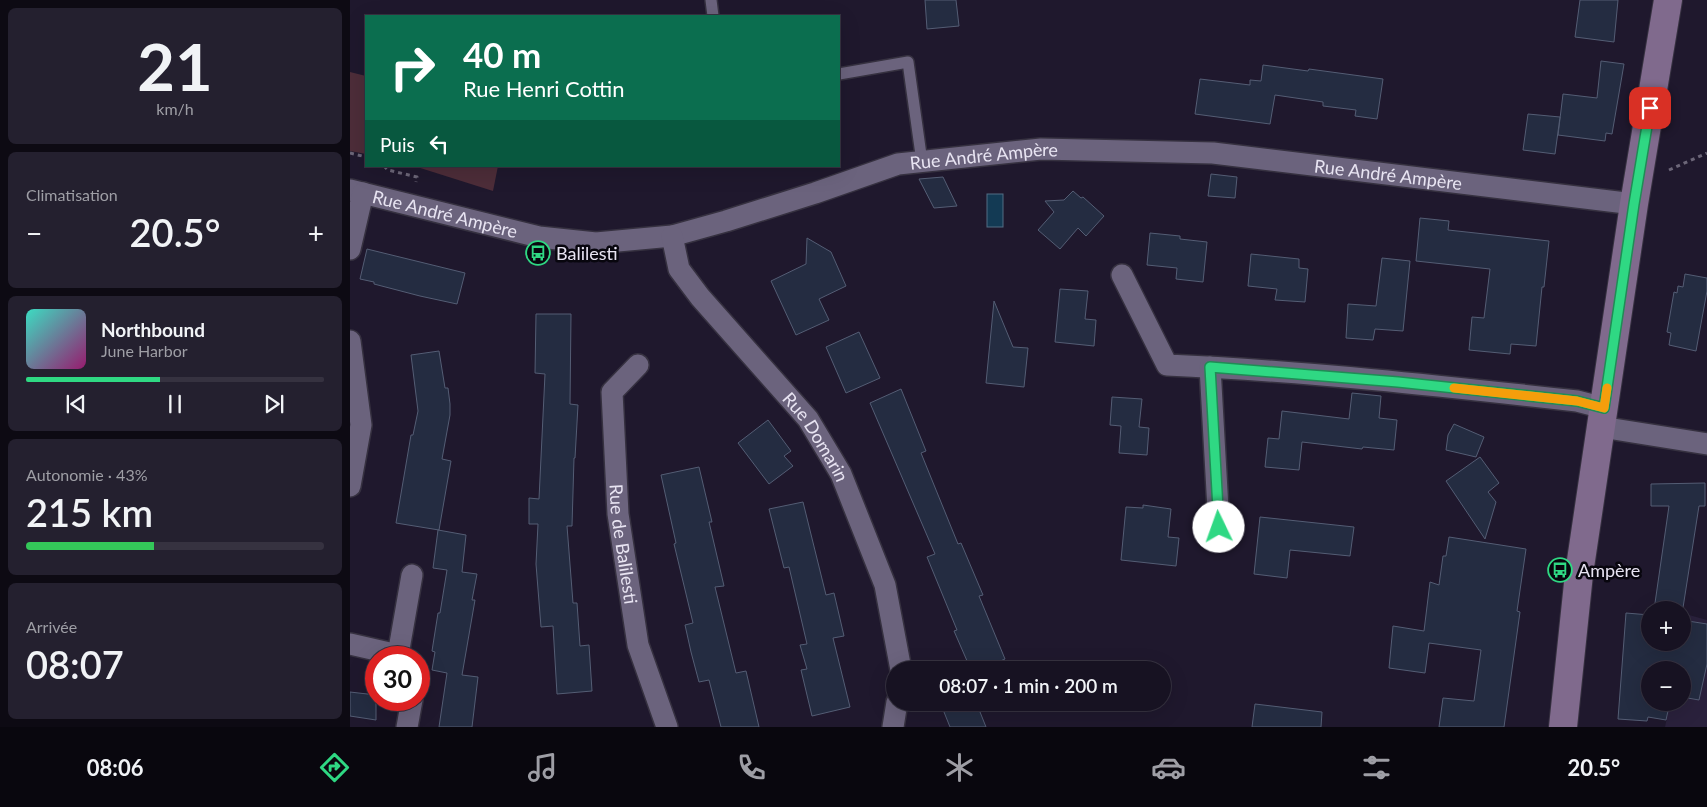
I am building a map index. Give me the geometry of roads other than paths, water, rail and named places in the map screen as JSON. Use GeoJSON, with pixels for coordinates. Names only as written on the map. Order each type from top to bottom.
{"type":"FeatureCollection","features":[{"type":"Feature","properties":{"kind":"main road"},"geometry":{"type":"LineString","coordinates":[[1563,727],[1579,581],[1636,194],[1668,0]]}},
{"type":"Feature","properties":{"kind":"street","name":"Rue André Ampère"},"geometry":{"type":"LineString","coordinates":[[356,192],[539,237],[596,243],[672,236],[806,196],[898,164],[1041,149],[1213,153],[1636,194]]}},
{"type":"Feature","properties":{"kind":"street"},"geometry":{"type":"LineString","coordinates":[[350,249],[356,192]]}},
{"type":"Feature","properties":{"kind":"street","name":"Rue Domarin"},"geometry":{"type":"LineString","coordinates":[[672,236],[679,269],[700,297],[808,419],[842,474],[885,585],[899,661]]}},
{"type":"Feature","properties":{"kind":"street"},"geometry":{"type":"LineString","coordinates":[[1122,275],[1167,365],[1398,382],[1577,401],[1603,417],[1707,444]]}},
{"type":"Feature","properties":{"kind":"street"},"geometry":{"type":"LineString","coordinates":[[350,341],[361,425],[350,486]]}},
{"type":"Feature","properties":{"kind":"street","name":"Rue de Balilesti"},"geometry":{"type":"LineString","coordinates":[[638,365],[612,392],[618,514],[638,645],[667,727]]}},
{"type":"Feature","properties":{"kind":"street"},"geometry":{"type":"LineString","coordinates":[[1210,367],[1219,527]]}},
{"type":"Feature","properties":{"kind":"street"},"geometry":{"type":"LineString","coordinates":[[401,646],[412,575]]}},
{"type":"Feature","properties":{"kind":"street"},"geometry":{"type":"LineString","coordinates":[[350,644],[365,648]]}},
{"type":"Feature","properties":{"kind":"street"},"geometry":{"type":"LineString","coordinates":[[407,727],[410,711]]}},
{"type":"Feature","properties":{"kind":"street"},"geometry":{"type":"LineString","coordinates":[[893,727],[895,711]]}},
{"type":"Feature","properties":{"kind":"lane"},"geometry":{"type":"LineString","coordinates":[[711,0],[713,15]]}},
{"type":"Feature","properties":{"kind":"lane"},"geometry":{"type":"LineString","coordinates":[[840,74],[908,62],[922,162]]}},
{"type":"Feature","properties":{"kind":"water"},"geometry":{"type":"Polygon","coordinates":[[[987,194],[1003,194],[1003,227],[987,227],[987,194]]]}},
{"type":"Feature","properties":{"kind":"place","name":"Balilesti"},"geometry":{"type":"Point","coordinates":[538,253]}},
{"type":"Feature","properties":{"kind":"place","name":"Ampère"},"geometry":{"type":"Point","coordinates":[1560,570]}}]}
